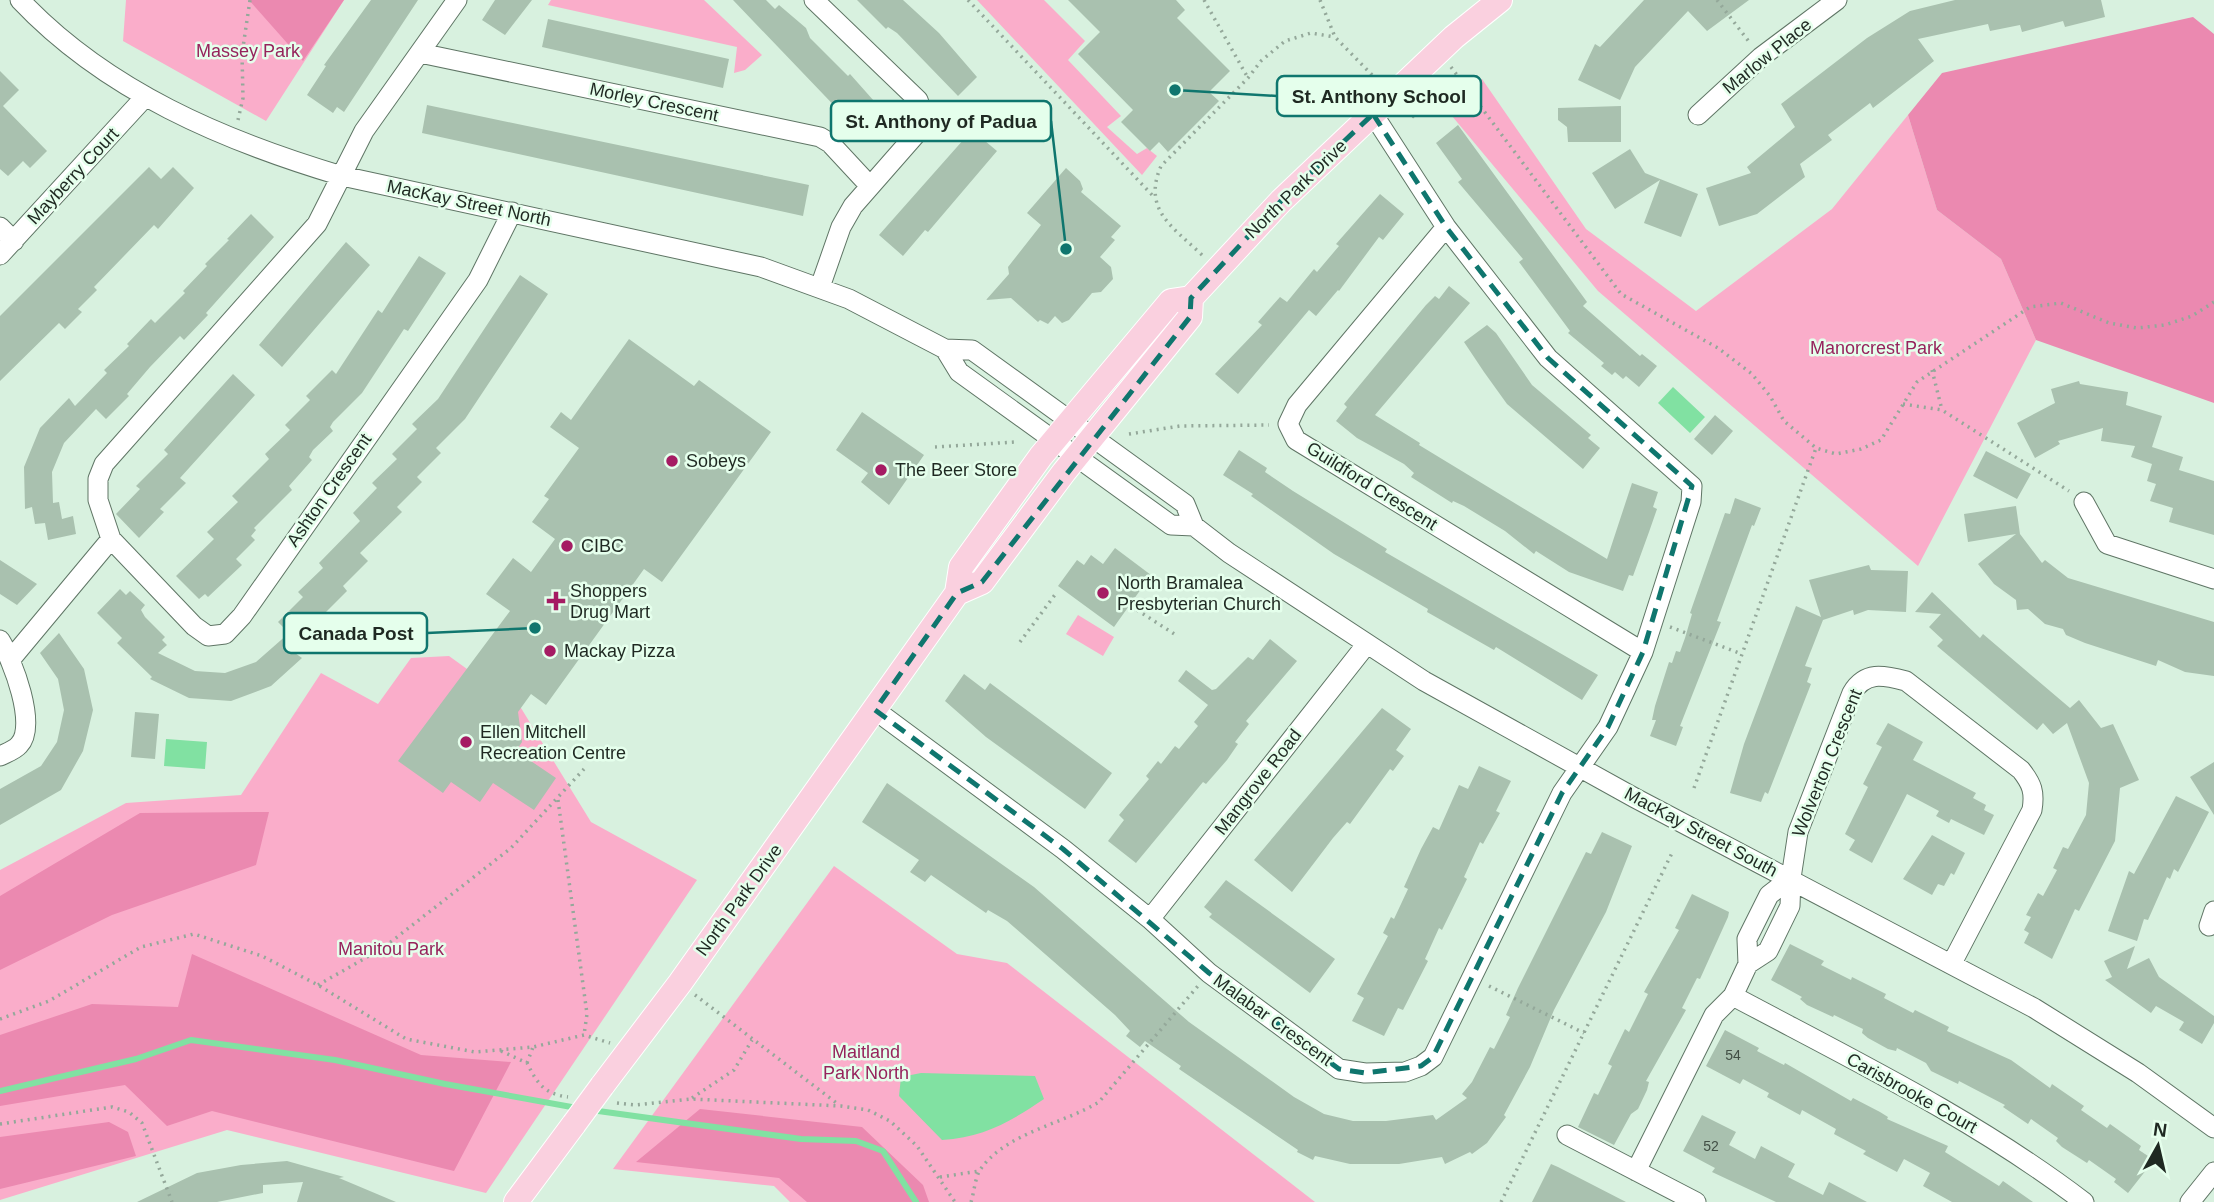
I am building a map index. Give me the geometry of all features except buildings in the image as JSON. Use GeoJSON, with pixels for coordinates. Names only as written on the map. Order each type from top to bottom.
{"type":"FeatureCollection","features":[{"type":"Feature","properties":{"kind":"main road","name":"North Park Drive"},"geometry":{"type":"LineString","coordinates":[[957,593],[982,582],[1084,447],[1190,317],[1191,298],[1216,270],[1281,201],[1439,51],[1500,0]]}},
{"type":"Feature","properties":{"kind":"main road","name":"North Park Drive"},"geometry":{"type":"LineString","coordinates":[[516,1202],[680,983],[875,710],[957,593],[961,567],[1054,440],[1171,301],[1191,298]]}},
{"type":"Feature","properties":{"kind":"street"},"geometry":{"type":"LineString","coordinates":[[342,176],[364,131],[457,0]]}},
{"type":"Feature","properties":{"kind":"street"},"geometry":{"type":"LineString","coordinates":[[814,0],[918,100],[922,111],[916,133],[869,185],[841,227],[820,287]]}},
{"type":"Feature","properties":{"kind":"street","name":"Marlow Place"},"geometry":{"type":"LineString","coordinates":[[1698,115],[1761,57],[1837,0]]}},
{"type":"Feature","properties":{"kind":"street","name":"MacKay Street North"},"geometry":{"type":"LineString","coordinates":[[24,2],[74,47],[145,97],[231,139],[342,176],[712,255],[820,287],[878,312],[946,349],[972,350],[1069,420]]}},
{"type":"Feature","properties":{"kind":"street","name":"Morley Crescent"},"geometry":{"type":"LineString","coordinates":[[420,53],[820,137],[830,143],[869,185]]}},
{"type":"Feature","properties":{"kind":"street","name":"Mayberry Court"},"geometry":{"type":"LineString","coordinates":[[5,241],[145,97]]}},
{"type":"Feature","properties":{"kind":"street"},"geometry":{"type":"LineString","coordinates":[[1373,114],[1446,227],[1548,358],[1692,485],[1691,502],[1643,652],[1608,727],[1579,768]]}},
{"type":"Feature","properties":{"kind":"street","name":"Ashton Crescent"},"geometry":{"type":"LineString","coordinates":[[342,176],[317,224],[104,464],[98,479],[98,500],[111,539],[194,626],[208,636],[225,634],[242,616],[478,280],[512,212]]}},
{"type":"Feature","properties":{"kind":"street"},"geometry":{"type":"LineString","coordinates":[[1288,425],[1297,405],[1446,227]]}},
{"type":"Feature","properties":{"kind":"street","name":"MacKay Street North"},"geometry":{"type":"LineString","coordinates":[[946,349],[959,372],[1054,440]]}},
{"type":"Feature","properties":{"kind":"street","name":"MacKay Street South"},"geometry":{"type":"LineString","coordinates":[[1069,420],[1084,447],[1171,525],[1194,526],[1366,645],[1579,768],[2034,1008],[2127,1065],[2214,1128]]}},
{"type":"Feature","properties":{"kind":"street","name":"Guildford Crescent"},"geometry":{"type":"LineString","coordinates":[[1288,425],[1296,440],[1643,652]]}},
{"type":"Feature","properties":{"kind":"street","name":"MacKay Street South"},"geometry":{"type":"LineString","coordinates":[[1054,440],[1084,447]]}},
{"type":"Feature","properties":{"kind":"street"},"geometry":{"type":"LineString","coordinates":[[2084,502],[2107,544],[2214,579]]}},
{"type":"Feature","properties":{"kind":"street"},"geometry":{"type":"LineString","coordinates":[[11,659],[111,539]]}},
{"type":"Feature","properties":{"kind":"street"},"geometry":{"type":"LineString","coordinates":[[0,640],[11,659],[26,717],[26,734],[19,746],[0,756]]}},
{"type":"Feature","properties":{"kind":"street","name":"Mangrove Road"},"geometry":{"type":"LineString","coordinates":[[1150,919],[1366,645]]}},
{"type":"Feature","properties":{"kind":"street","name":"Wolverton Crescent"},"geometry":{"type":"LineString","coordinates":[[1791,878],[1798,832],[1852,693],[1858,683],[1869,676],[1906,681],[2021,770],[2032,785],[2035,796],[2032,810],[1952,963]]}},
{"type":"Feature","properties":{"kind":"street","name":"Malabar Crescent"},"geometry":{"type":"LineString","coordinates":[[875,710],[1063,849],[1150,919],[1209,973],[1339,1069],[1365,1073],[1405,1072],[1421,1066],[1433,1057],[1562,793],[1579,768]]}},
{"type":"Feature","properties":{"kind":"street"},"geometry":{"type":"LineString","coordinates":[[1636,1171],[1714,1015],[1733,996],[1748,964],[1768,951],[1790,906],[1791,878]]}},
{"type":"Feature","properties":{"kind":"street","name":"Carisbrooke Court"},"geometry":{"type":"LineString","coordinates":[[1733,996],[1956,1115],[2039,1168],[2084,1202]]}},
{"type":"Feature","properties":{"kind":"street"},"geometry":{"type":"LineString","coordinates":[[1567,1135],[1696,1202]]}},
{"type":"Feature","properties":{"kind":"street"},"geometry":{"type":"LineString","coordinates":[[2190,1202],[2214,1172]]}},
{"type":"Feature","properties":{"kind":"path"},"geometry":{"type":"LineString","coordinates":[[231,139],[242,108],[242,54],[250,0]]}},
{"type":"Feature","properties":{"kind":"path"},"geometry":{"type":"LineString","coordinates":[[968,0],[1154,197]]}},
{"type":"Feature","properties":{"kind":"path"},"geometry":{"type":"LineString","coordinates":[[1204,0],[1248,78]]}},
{"type":"Feature","properties":{"kind":"path"},"geometry":{"type":"LineString","coordinates":[[1320,0],[1335,37],[1374,77]]}},
{"type":"Feature","properties":{"kind":"path"},"geometry":{"type":"LineString","coordinates":[[1717,0],[1761,57]]}},
{"type":"Feature","properties":{"kind":"path"},"geometry":{"type":"LineString","coordinates":[[1216,270],[1159,212],[1154,197],[1154,181],[1160,166],[1248,78],[1261,61],[1285,41],[1311,33],[1335,37]]}},
{"type":"Feature","properties":{"kind":"path"},"geometry":{"type":"LineString","coordinates":[[1439,51],[1621,295],[1718,348],[1752,374],[1770,396],[1784,421],[1816,448],[1836,454],[1861,449],[1881,440],[1917,382],[2016,315],[2045,303],[2061,303],[2109,323],[2137,328],[2165,325],[2192,316],[2214,302]]}},
{"type":"Feature","properties":{"kind":"path"},"geometry":{"type":"LineString","coordinates":[[1404,106],[1417,120]]}},
{"type":"Feature","properties":{"kind":"path"},"geometry":{"type":"LineString","coordinates":[[1932,370],[1941,410]]}},
{"type":"Feature","properties":{"kind":"path"},"geometry":{"type":"LineString","coordinates":[[1903,404],[1941,410],[2084,502]]}},
{"type":"Feature","properties":{"kind":"path"},"geometry":{"type":"LineString","coordinates":[[1129,434],[1180,426],[1288,425]]}},
{"type":"Feature","properties":{"kind":"path"},"geometry":{"type":"LineString","coordinates":[[935,447],[1015,442]]}},
{"type":"Feature","properties":{"kind":"path"},"geometry":{"type":"LineString","coordinates":[[1694,788],[1816,448]]}},
{"type":"Feature","properties":{"kind":"path"},"geometry":{"type":"LineString","coordinates":[[1020,642],[1057,592]]}},
{"type":"Feature","properties":{"kind":"path"},"geometry":{"type":"LineString","coordinates":[[1137,610],[1176,635]]}},
{"type":"Feature","properties":{"kind":"path"},"geometry":{"type":"LineString","coordinates":[[1652,621],[1742,654]]}},
{"type":"Feature","properties":{"kind":"path"},"geometry":{"type":"LineString","coordinates":[[318,985],[383,948],[512,848],[558,800],[583,769]]}},
{"type":"Feature","properties":{"kind":"path"},"geometry":{"type":"LineString","coordinates":[[558,800],[587,1014],[584,1035]]}},
{"type":"Feature","properties":{"kind":"path"},"geometry":{"type":"LineString","coordinates":[[1501,1202],[1673,851]]}},
{"type":"Feature","properties":{"kind":"path"},"geometry":{"type":"LineString","coordinates":[[0,1018],[49,1002],[141,947],[194,934],[262,956],[318,985],[406,1039],[475,1052],[533,1047],[584,1035],[629,1049]]}},
{"type":"Feature","properties":{"kind":"path"},"geometry":{"type":"LineString","coordinates":[[940,1177],[980,1171],[1025,1134],[1099,1102],[1209,973]]}},
{"type":"Feature","properties":{"kind":"path"},"geometry":{"type":"LineString","coordinates":[[1472,977],[1584,1033]]}},
{"type":"Feature","properties":{"kind":"path"},"geometry":{"type":"LineString","coordinates":[[680,983],[841,1106]]}},
{"type":"Feature","properties":{"kind":"path"},"geometry":{"type":"LineString","coordinates":[[752,1040],[734,1070],[691,1099],[841,1106],[868,1110],[890,1121],[917,1146],[955,1202]]}},
{"type":"Feature","properties":{"kind":"path"},"geometry":{"type":"LineString","coordinates":[[499,1050],[527,1063],[533,1047]]}},
{"type":"Feature","properties":{"kind":"path"},"geometry":{"type":"LineString","coordinates":[[0,1124],[112,1107],[129,1112],[142,1123],[172,1202]]}},
{"type":"Feature","properties":{"kind":"path"},"geometry":{"type":"LineString","coordinates":[[971,1202],[980,1171]]}},
{"type":"Feature","properties":{"kind":"highlighted area"},"geometry":{"type":"Polygon","coordinates":[[[1373,114],[1446,227],[1548,358],[1692,486],[1643,652],[1608,727],[1562,793],[1433,1057],[1421,1066],[1365,1073],[1339,1069],[1209,973],[1063,849],[875,710],[957,593],[982,582],[1190,317],[1191,298],[1281,201],[1373,114]]]}},
{"type":"Feature","properties":{"kind":"green space","name":"Massey Park"},"geometry":{"type":"Polygon","coordinates":[[[126,0],[344,0],[266,121],[123,41],[126,0]]]}},
{"type":"Feature","properties":{"kind":"green space"},"geometry":{"type":"Polygon","coordinates":[[[551,0],[704,0],[762,55],[745,70],[734,73],[737,47],[548,5],[551,0]]]}},
{"type":"Feature","properties":{"kind":"green space"},"geometry":{"type":"Polygon","coordinates":[[[977,0],[1044,0],[1085,41],[1068,60],[1121,116],[1107,127],[1137,154],[1147,148],[1157,156],[1142,175],[977,0]]]}},
{"type":"Feature","properties":{"kind":"green space","name":"Manorcrest Park"},"geometry":{"type":"Polygon","coordinates":[[[1482,79],[1586,229],[1696,311],[1832,209],[1908,115],[1937,210],[2001,259],[2036,340],[1918,566],[1598,291],[1442,104],[1482,79]]]}},
{"type":"Feature","properties":{"kind":"green space"},"geometry":{"type":"Polygon","coordinates":[[[1078,615],[1114,637],[1103,656],[1066,634],[1078,615]]]}},
{"type":"Feature","properties":{"kind":"green space","name":"Manitou Park"},"geometry":{"type":"Polygon","coordinates":[[[449,656],[521,708],[591,822],[697,880],[486,1193],[227,1130],[0,1200],[0,870],[126,803],[241,795],[321,673],[378,704],[411,658],[449,656]]]}},
{"type":"Feature","properties":{"kind":"green space","name":"Maitland Park North"},"geometry":{"type":"Polygon","coordinates":[[[834,866],[957,954],[1007,963],[1315,1202],[790,1202],[774,1186],[613,1169],[834,866]]]}},
{"type":"Feature","properties":{"kind":"shaded area"},"geometry":{"type":"Polygon","coordinates":[[[249,0],[344,0],[303,61],[249,0]]]}},
{"type":"Feature","properties":{"kind":"shaded area"},"geometry":{"type":"Polygon","coordinates":[[[2193,17],[2214,34],[2214,403],[2036,340],[2001,259],[1937,210],[1908,115],[1942,73],[2193,17]]]}},
{"type":"Feature","properties":{"kind":"shaded area"},"geometry":{"type":"Polygon","coordinates":[[[1673,387],[1705,417],[1690,433],[1658,403],[1673,387]]]}},
{"type":"Feature","properties":{"kind":"shaded area"},"geometry":{"type":"Polygon","coordinates":[[[166,739],[207,742],[205,769],[164,766],[166,739]]]}},
{"type":"Feature","properties":{"kind":"shaded area"},"geometry":{"type":"Polygon","coordinates":[[[269,812],[256,865],[112,915],[0,970],[0,896],[140,813],[269,812]]]}},
{"type":"Feature","properties":{"kind":"shaded area"},"geometry":{"type":"Polygon","coordinates":[[[192,954],[421,1055],[511,1062],[454,1171],[212,1111],[167,1126],[125,1085],[0,1106],[0,1035],[92,1004],[178,1007],[192,954]]]}},
{"type":"Feature","properties":{"kind":"shaded area"},"geometry":{"type":"Polygon","coordinates":[[[921,1073],[1035,1076],[1044,1099],[1020,1115],[984,1132],[942,1140],[899,1096],[901,1077],[921,1073]]]}},
{"type":"Feature","properties":{"kind":"shaded area"},"geometry":{"type":"Polygon","coordinates":[[[700,1109],[862,1127],[923,1185],[929,1202],[807,1202],[779,1178],[636,1162],[700,1109]]]}},
{"type":"Feature","properties":{"kind":"shaded area"},"geometry":{"type":"Polygon","coordinates":[[[109,1122],[128,1132],[136,1156],[0,1189],[0,1137],[109,1122]]]}},
{"type":"Feature","properties":{"kind":"waterway"},"geometry":{"type":"LineString","coordinates":[[0,1091],[136,1059],[191,1040],[335,1060],[445,1084],[577,1108]]}},
{"type":"Feature","properties":{"kind":"waterway"},"geometry":{"type":"LineString","coordinates":[[591,1110],[801,1139],[856,1141],[883,1151],[916,1202]]}},
{"type":"Feature","properties":{"kind":"place","name":"St. Anthony School"},"geometry":{"type":"Point","coordinates":[1175,90]}},
{"type":"Feature","properties":{"kind":"place","name":"St. Anthony of Padua"},"geometry":{"type":"Point","coordinates":[1066,249]}},
{"type":"Feature","properties":{"kind":"place","name":"Sobeys"},"geometry":{"type":"Point","coordinates":[672,461]}},
{"type":"Feature","properties":{"kind":"place","name":"The Beer Store"},"geometry":{"type":"Point","coordinates":[881,470]}},
{"type":"Feature","properties":{"kind":"place","name":"CIBC"},"geometry":{"type":"Point","coordinates":[567,546]}},
{"type":"Feature","properties":{"kind":"place","name":"North Bramalea Presbyterian Church"},"geometry":{"type":"Point","coordinates":[1103,593]}},
{"type":"Feature","properties":{"kind":"place","name":"Shoppers Drug Mart"},"geometry":{"type":"Point","coordinates":[556,601]}},
{"type":"Feature","properties":{"kind":"place","name":"Canada Post"},"geometry":{"type":"Point","coordinates":[535,628]}},
{"type":"Feature","properties":{"kind":"place","name":"Mackay Pizza"},"geometry":{"type":"Point","coordinates":[550,651]}},
{"type":"Feature","properties":{"kind":"place","name":"Ellen Mitchell Recreation Centre"},"geometry":{"type":"Point","coordinates":[466,742]}}]}
